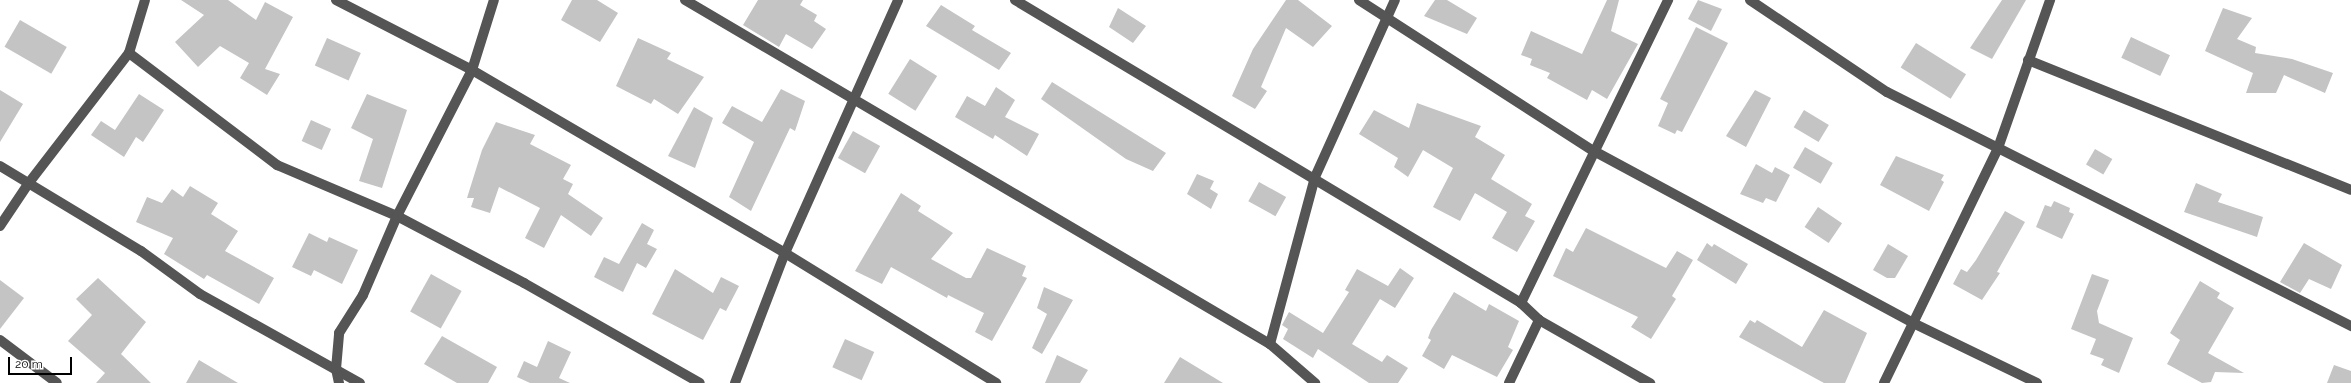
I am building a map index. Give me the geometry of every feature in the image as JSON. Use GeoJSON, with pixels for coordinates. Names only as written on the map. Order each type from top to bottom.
{"type":"FeatureCollection","features":[{"type":"Feature","properties":{"kind":"street"},"geometry":{"type":"LineString","coordinates":[[0,226],[28,184],[129,53],[145,0]]}},
{"type":"Feature","properties":{"kind":"street"},"geometry":{"type":"LineString","coordinates":[[336,0],[472,70],[785,253],[996,383]]}},
{"type":"Feature","properties":{"kind":"street"},"geometry":{"type":"LineString","coordinates":[[339,383],[336,369],[339,333],[363,295],[397,216],[472,70],[494,0]]}},
{"type":"Feature","properties":{"kind":"street"},"geometry":{"type":"LineString","coordinates":[[685,0],[853,97],[1270,344],[1315,383]]}},
{"type":"Feature","properties":{"kind":"street"},"geometry":{"type":"LineString","coordinates":[[735,383],[785,253],[853,97],[898,0]]}},
{"type":"Feature","properties":{"kind":"street"},"geometry":{"type":"LineString","coordinates":[[1015,0],[1315,177],[1521,303],[1539,320],[1650,383]]}},
{"type":"Feature","properties":{"kind":"street"},"geometry":{"type":"LineString","coordinates":[[1359,0],[1390,17],[1592,150],[1911,322],[2037,383]]}},
{"type":"Feature","properties":{"kind":"street"},"geometry":{"type":"LineString","coordinates":[[1270,344],[1315,177],[1390,17],[1395,0]]}},
{"type":"Feature","properties":{"kind":"street"},"geometry":{"type":"LineString","coordinates":[[1521,303],[1592,150],[1668,0]]}},
{"type":"Feature","properties":{"kind":"street"},"geometry":{"type":"LineString","coordinates":[[1750,0],[1887,92],[2351,326]]}},
{"type":"Feature","properties":{"kind":"street"},"geometry":{"type":"LineString","coordinates":[[1884,383],[1911,322],[1998,148],[2050,0]]}},
{"type":"Feature","properties":{"kind":"street"},"geometry":{"type":"LineString","coordinates":[[129,53],[277,165],[397,216],[524,283],[700,383]]}},
{"type":"Feature","properties":{"kind":"street"},"geometry":{"type":"LineString","coordinates":[[2028,60],[2351,190]]}},
{"type":"Feature","properties":{"kind":"street"},"geometry":{"type":"LineString","coordinates":[[0,166],[140,251],[200,294],[360,383]]}},
{"type":"Feature","properties":{"kind":"street"},"geometry":{"type":"LineString","coordinates":[[1509,383],[1539,320]]}},
{"type":"Feature","properties":{"kind":"street"},"geometry":{"type":"LineString","coordinates":[[0,340],[57,383]]}},
{"type":"Feature","properties":{"kind":"building"},"geometry":{"type":"Polygon","coordinates":[[[181,0],[228,0],[256,20],[265,2],[293,17],[265,69],[280,74],[267,95],[240,78],[249,63],[220,46],[198,67],[175,42],[204,15],[181,0]]]}},
{"type":"Feature","properties":{"kind":"building"},"geometry":{"type":"Polygon","coordinates":[[[572,0],[597,0],[618,13],[600,42],[561,20],[572,0]]]}},
{"type":"Feature","properties":{"kind":"building"},"geometry":{"type":"Polygon","coordinates":[[[758,0],[803,0],[800,5],[817,15],[814,21],[826,29],[812,49],[786,34],[779,47],[743,25],[758,0]]]}},
{"type":"Feature","properties":{"kind":"building"},"geometry":{"type":"Polygon","coordinates":[[[1286,0],[1298,0],[1332,26],[1313,47],[1286,28],[1261,87],[1267,91],[1255,109],[1232,96],[1253,49],[1286,0]]]}},
{"type":"Feature","properties":{"kind":"building"},"geometry":{"type":"Polygon","coordinates":[[[1435,0],[1447,0],[1477,18],[1467,34],[1424,16],[1435,0]]]}},
{"type":"Feature","properties":{"kind":"building"},"geometry":{"type":"Polygon","coordinates":[[[1607,0],[1619,0],[1611,31],[1638,44],[1607,99],[1592,90],[1587,100],[1547,78],[1550,73],[1530,65],[1532,59],[1521,55],[1531,31],[1582,54],[1607,0]]]}},
{"type":"Feature","properties":{"kind":"building"},"geometry":{"type":"Polygon","coordinates":[[[1698,0],[1722,9],[1711,31],[1688,19],[1698,0]]]}},
{"type":"Feature","properties":{"kind":"building"},"geometry":{"type":"Polygon","coordinates":[[[2002,0],[2026,0],[1992,59],[1970,48],[2002,0]]]}},
{"type":"Feature","properties":{"kind":"building"},"geometry":{"type":"Polygon","coordinates":[[[941,5],[975,26],[972,30],[1011,53],[999,70],[926,26],[941,5]]]}},
{"type":"Feature","properties":{"kind":"building"},"geometry":{"type":"Polygon","coordinates":[[[1118,8],[1146,26],[1133,43],[1109,27],[1118,8]]]}},
{"type":"Feature","properties":{"kind":"building"},"geometry":{"type":"Polygon","coordinates":[[[2223,8],[2252,18],[2237,39],[2256,47],[2255,53],[2292,59],[2333,73],[2325,93],[2284,75],[2276,93],[2246,93],[2253,73],[2205,51],[2223,8]]]}},
{"type":"Feature","properties":{"kind":"building"},"geometry":{"type":"Polygon","coordinates":[[[20,20],[67,47],[51,74],[5,47],[20,20]]]}},
{"type":"Feature","properties":{"kind":"building"},"geometry":{"type":"Polygon","coordinates":[[[1696,27],[1728,43],[1682,132],[1677,130],[1675,134],[1658,126],[1668,103],[1660,99],[1696,27]]]}},
{"type":"Feature","properties":{"kind":"building"},"geometry":{"type":"Polygon","coordinates":[[[2131,37],[2170,55],[2160,76],[2121,58],[2131,37]]]}},
{"type":"Feature","properties":{"kind":"building"},"geometry":{"type":"Polygon","coordinates":[[[327,38],[361,53],[349,80],[315,65],[327,38]]]}},
{"type":"Feature","properties":{"kind":"building"},"geometry":{"type":"Polygon","coordinates":[[[638,38],[671,53],[667,59],[704,77],[678,114],[654,99],[651,104],[616,86],[638,38]]]}},
{"type":"Feature","properties":{"kind":"building"},"geometry":{"type":"Polygon","coordinates":[[[1916,43],[1966,74],[1951,99],[1901,68],[1916,43]]]}},
{"type":"Feature","properties":{"kind":"building"},"geometry":{"type":"Polygon","coordinates":[[[910,59],[937,76],[915,111],[888,94],[910,59]]]}},
{"type":"Feature","properties":{"kind":"building"},"geometry":{"type":"Polygon","coordinates":[[[1052,82],[1166,153],[1153,171],[1126,159],[1041,99],[1052,82]]]}},
{"type":"Feature","properties":{"kind":"building"},"geometry":{"type":"Polygon","coordinates":[[[996,87],[1015,100],[1005,117],[1039,134],[1027,156],[995,135],[993,139],[955,117],[967,96],[985,106],[996,87]]]}},
{"type":"Feature","properties":{"kind":"building"},"geometry":{"type":"Polygon","coordinates":[[[781,89],[805,101],[795,131],[790,128],[751,211],[729,197],[754,142],[722,123],[732,106],[762,122],[781,89]]]}},
{"type":"Feature","properties":{"kind":"building"},"geometry":{"type":"Polygon","coordinates":[[[0,90],[23,104],[0,142],[0,90]]]}},
{"type":"Feature","properties":{"kind":"building"},"geometry":{"type":"Polygon","coordinates":[[[1755,90],[1771,98],[1746,147],[1726,136],[1755,90]]]}},
{"type":"Feature","properties":{"kind":"building"},"geometry":{"type":"Polygon","coordinates":[[[139,94],[164,110],[143,142],[136,137],[124,157],[91,135],[101,121],[115,130],[139,94]]]}},
{"type":"Feature","properties":{"kind":"building"},"geometry":{"type":"Polygon","coordinates":[[[367,94],[407,110],[382,188],[359,181],[373,139],[351,128],[367,94]]]}},
{"type":"Feature","properties":{"kind":"building"},"geometry":{"type":"Polygon","coordinates":[[[1417,103],[1481,126],[1475,137],[1505,155],[1491,179],[1532,204],[1525,216],[1535,221],[1517,252],[1492,238],[1507,212],[1475,193],[1460,221],[1433,207],[1453,168],[1423,150],[1408,177],[1394,167],[1398,158],[1359,134],[1374,110],[1409,128],[1417,103]]]}},
{"type":"Feature","properties":{"kind":"building"},"geometry":{"type":"Polygon","coordinates":[[[694,107],[713,118],[695,168],[668,156],[694,107]]]}},
{"type":"Feature","properties":{"kind":"building"},"geometry":{"type":"Polygon","coordinates":[[[1804,110],[1829,125],[1819,142],[1794,127],[1804,110]]]}},
{"type":"Feature","properties":{"kind":"building"},"geometry":{"type":"Polygon","coordinates":[[[311,120],[331,129],[322,150],[302,141],[311,120]]]}},
{"type":"Feature","properties":{"kind":"building"},"geometry":{"type":"Polygon","coordinates":[[[496,122],[535,135],[530,144],[571,165],[563,179],[573,184],[568,194],[603,218],[591,236],[561,215],[544,248],[525,238],[540,208],[499,187],[490,213],[471,207],[474,198],[467,198],[482,150],[496,122]]]}},
{"type":"Feature","properties":{"kind":"building"},"geometry":{"type":"Polygon","coordinates":[[[853,131],[880,146],[865,173],[838,158],[853,131]]]}},
{"type":"Feature","properties":{"kind":"building"},"geometry":{"type":"Polygon","coordinates":[[[1805,147],[1833,163],[1821,184],[1793,168],[1805,147]]]}},
{"type":"Feature","properties":{"kind":"building"},"geometry":{"type":"Polygon","coordinates":[[[2095,149],[2112,159],[2103,175],[2086,165],[2095,149]]]}},
{"type":"Feature","properties":{"kind":"building"},"geometry":{"type":"Polygon","coordinates":[[[1896,156],[1944,175],[1941,180],[1944,182],[1929,211],[1880,185],[1896,156]]]}},
{"type":"Feature","properties":{"kind":"building"},"geometry":{"type":"Polygon","coordinates":[[[1756,164],[1772,173],[1775,167],[1790,175],[1776,202],[1766,198],[1763,203],[1740,194],[1756,164]]]}},
{"type":"Feature","properties":{"kind":"building"},"geometry":{"type":"Polygon","coordinates":[[[1197,174],[1214,181],[1210,189],[1218,194],[1211,209],[1187,194],[1197,174]]]}},
{"type":"Feature","properties":{"kind":"building"},"geometry":{"type":"Polygon","coordinates":[[[1259,182],[1286,197],[1275,216],[1248,201],[1259,182]]]}},
{"type":"Feature","properties":{"kind":"building"},"geometry":{"type":"Polygon","coordinates":[[[2196,183],[2222,194],[2218,202],[2263,217],[2257,237],[2184,212],[2196,183]]]}},
{"type":"Feature","properties":{"kind":"building"},"geometry":{"type":"Polygon","coordinates":[[[190,186],[218,203],[211,214],[238,231],[225,251],[274,278],[259,304],[207,275],[204,279],[164,254],[173,238],[136,222],[147,197],[162,203],[172,189],[183,197],[190,186]]]}},
{"type":"Feature","properties":{"kind":"building"},"geometry":{"type":"Polygon","coordinates":[[[901,193],[921,206],[918,211],[953,233],[931,259],[966,278],[971,278],[987,248],[1026,266],[1022,276],[1027,278],[992,341],[975,332],[984,313],[948,295],[947,298],[891,267],[882,284],[855,271],[901,193]]]}},
{"type":"Feature","properties":{"kind":"building"},"geometry":{"type":"Polygon","coordinates":[[[2054,201],[2070,208],[2069,212],[2074,214],[2062,239],[2036,227],[2045,205],[2051,207],[2054,201]]]}},
{"type":"Feature","properties":{"kind":"building"},"geometry":{"type":"Polygon","coordinates":[[[1818,207],[1842,223],[1829,243],[1805,227],[1818,207]]]}},
{"type":"Feature","properties":{"kind":"building"},"geometry":{"type":"Polygon","coordinates":[[[2005,211],[2025,222],[1997,272],[2000,273],[1982,300],[1953,284],[1961,269],[1967,272],[1976,260],[2005,211]]]}},
{"type":"Feature","properties":{"kind":"building"},"geometry":{"type":"Polygon","coordinates":[[[642,223],[654,230],[647,244],[657,249],[646,268],[637,263],[623,292],[594,277],[604,257],[619,264],[642,223]]]}},
{"type":"Feature","properties":{"kind":"building"},"geometry":{"type":"Polygon","coordinates":[[[1586,228],[1666,268],[1677,251],[1693,260],[1672,296],[1676,299],[1651,339],[1631,327],[1638,317],[1553,276],[1566,248],[1573,252],[1586,228]]]}},
{"type":"Feature","properties":{"kind":"building"},"geometry":{"type":"Polygon","coordinates":[[[309,233],[327,242],[329,237],[358,250],[342,284],[314,270],[311,276],[292,267],[309,233]]]}},
{"type":"Feature","properties":{"kind":"building"},"geometry":{"type":"Polygon","coordinates":[[[1707,243],[1712,247],[1714,244],[1748,264],[1736,284],[1697,260],[1707,243]]]}},
{"type":"Feature","properties":{"kind":"building"},"geometry":{"type":"Polygon","coordinates":[[[2304,243],[2342,265],[2331,289],[2309,279],[2300,293],[2280,282],[2304,243]]]}},
{"type":"Feature","properties":{"kind":"building"},"geometry":{"type":"Polygon","coordinates":[[[1888,244],[1908,256],[1895,278],[1887,278],[1873,270],[1888,244]]]}},
{"type":"Feature","properties":{"kind":"building"},"geometry":{"type":"Polygon","coordinates":[[[1400,268],[1414,278],[1395,308],[1380,299],[1352,344],[1382,362],[1387,355],[1408,368],[1398,383],[1369,383],[1318,349],[1313,358],[1283,339],[1288,329],[1282,325],[1289,312],[1323,333],[1349,292],[1345,290],[1357,269],[1388,286],[1400,268]]]}},
{"type":"Feature","properties":{"kind":"building"},"geometry":{"type":"Polygon","coordinates":[[[675,269],[713,293],[721,277],[739,286],[726,311],[720,308],[703,340],[652,314],[675,269]]]}},
{"type":"Feature","properties":{"kind":"building"},"geometry":{"type":"Polygon","coordinates":[[[431,274],[462,291],[441,329],[410,312],[431,274]]]}},
{"type":"Feature","properties":{"kind":"building"},"geometry":{"type":"Polygon","coordinates":[[[2092,274],[2109,280],[2097,311],[2099,323],[2133,338],[2119,373],[2101,365],[2104,359],[2090,354],[2096,339],[2071,329],[2092,274]]]}},
{"type":"Feature","properties":{"kind":"building"},"geometry":{"type":"Polygon","coordinates":[[[98,278],[146,322],[121,354],[151,383],[96,383],[105,373],[68,341],[92,315],[76,299],[98,278]]]}},
{"type":"Feature","properties":{"kind":"building"},"geometry":{"type":"Polygon","coordinates":[[[0,280],[24,298],[0,329],[0,280]]]}},
{"type":"Feature","properties":{"kind":"building"},"geometry":{"type":"Polygon","coordinates":[[[2200,281],[2220,293],[2217,298],[2234,308],[2208,353],[2244,373],[2215,372],[2211,382],[2202,383],[2167,364],[2180,340],[2170,333],[2200,281]]]}},
{"type":"Feature","properties":{"kind":"building"},"geometry":{"type":"Polygon","coordinates":[[[1044,287],[1073,300],[1042,354],[1032,348],[1047,314],[1037,308],[1044,287]]]}},
{"type":"Feature","properties":{"kind":"building"},"geometry":{"type":"Polygon","coordinates":[[[1454,292],[1486,311],[1489,304],[1519,321],[1508,347],[1513,350],[1497,377],[1452,355],[1444,369],[1422,356],[1431,340],[1428,338],[1431,330],[1454,292]]]}},
{"type":"Feature","properties":{"kind":"building"},"geometry":{"type":"Polygon","coordinates":[[[1824,310],[1867,333],[1845,383],[1824,383],[1739,337],[1750,320],[1755,323],[1757,320],[1802,347],[1824,310]]]}},
{"type":"Feature","properties":{"kind":"building"},"geometry":{"type":"Polygon","coordinates":[[[442,336],[497,367],[488,383],[457,383],[424,364],[442,336]]]}},
{"type":"Feature","properties":{"kind":"building"},"geometry":{"type":"Polygon","coordinates":[[[845,339],[874,352],[862,380],[832,367],[845,339]]]}},
{"type":"Feature","properties":{"kind":"building"},"geometry":{"type":"Polygon","coordinates":[[[548,341],[571,352],[559,378],[570,383],[530,383],[517,377],[524,361],[537,367],[548,341]]]}},
{"type":"Feature","properties":{"kind":"building"},"geometry":{"type":"Polygon","coordinates":[[[1057,355],[1088,370],[1080,383],[1045,383],[1057,355]]]}},
{"type":"Feature","properties":{"kind":"building"},"geometry":{"type":"Polygon","coordinates":[[[1180,357],[1223,383],[1164,383],[1180,357]]]}},
{"type":"Feature","properties":{"kind":"building"},"geometry":{"type":"Polygon","coordinates":[[[199,360],[238,383],[186,383],[199,360]]]}},
{"type":"Feature","properties":{"kind":"building"},"geometry":{"type":"Polygon","coordinates":[[[2334,365],[2351,371],[2351,383],[2327,383],[2334,365]]]}}]}
